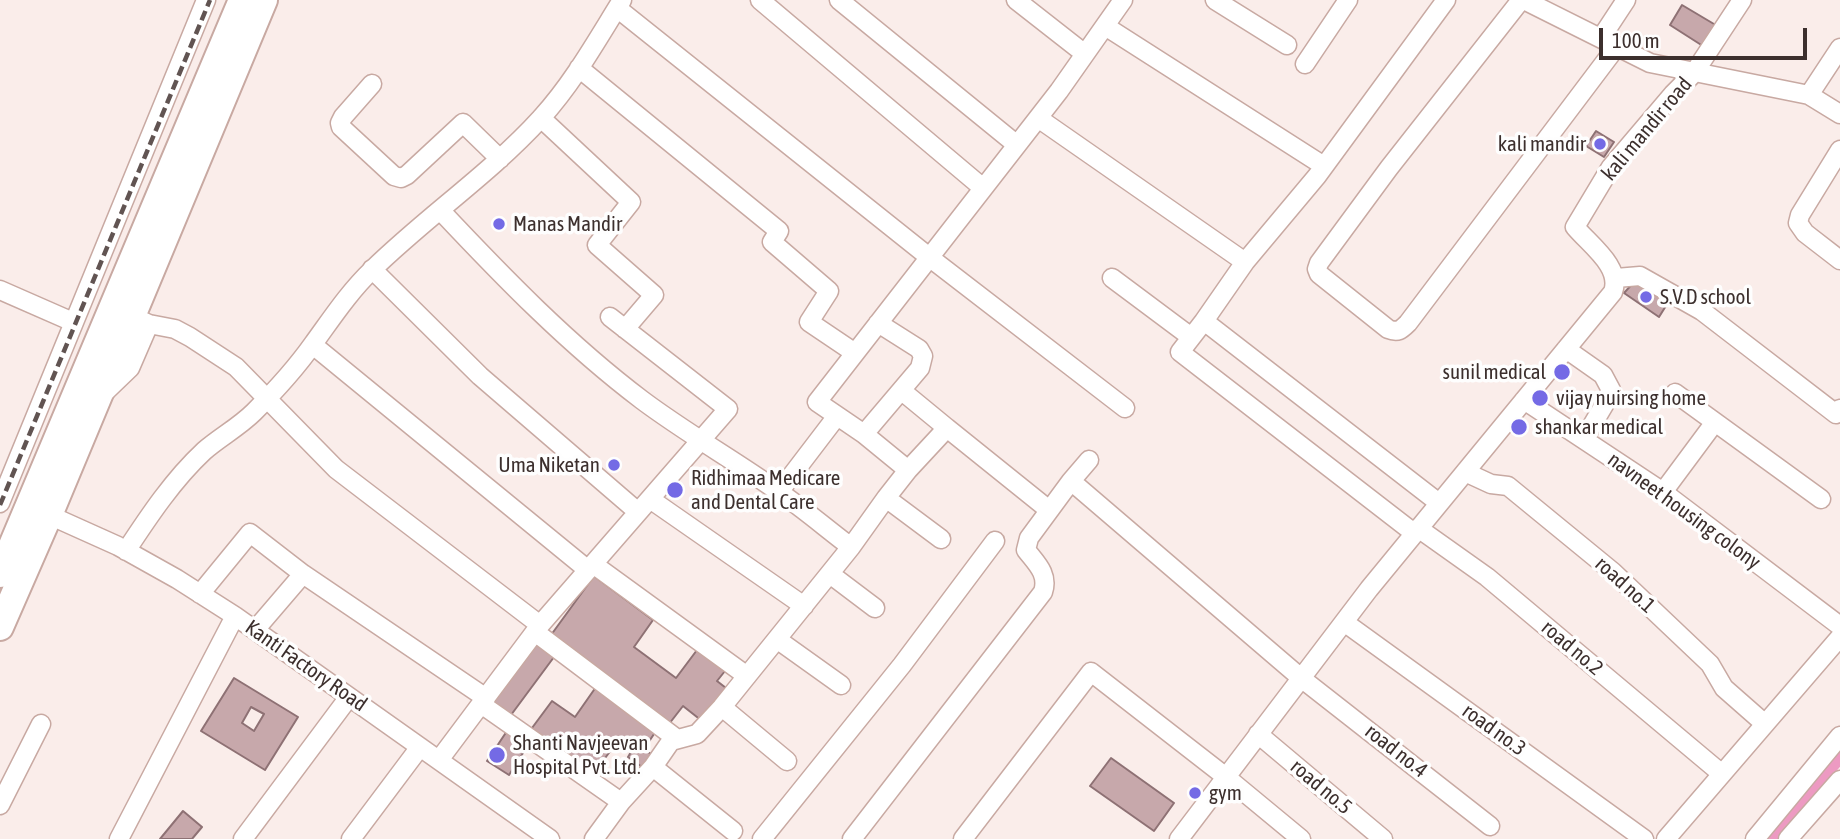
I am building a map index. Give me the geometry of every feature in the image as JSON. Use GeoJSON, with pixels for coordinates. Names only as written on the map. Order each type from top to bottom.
{"type":"FeatureCollection","features":[{"type":"Feature","properties":{"kind":"highway"},"geometry":{"type":"LineString","coordinates":[[0,575],[242,0]]}},
{"type":"Feature","properties":{"kind":"highway"},"geometry":{"type":"LineString","coordinates":[[0,626],[96,400],[140,320],[264,0]]}},
{"type":"Feature","properties":{"kind":"street"},"geometry":{"type":"LineString","coordinates":[[0,503],[206,0]]}},
{"type":"Feature","properties":{"kind":"street"},"geometry":{"type":"LineString","coordinates":[[760,0],[983,188]]}},
{"type":"Feature","properties":{"kind":"street"},"geometry":{"type":"LineString","coordinates":[[839,0],[1017,145]]}},
{"type":"Feature","properties":{"kind":"street"},"geometry":{"type":"LineString","coordinates":[[1016,0],[1085,54]]}},
{"type":"Feature","properties":{"kind":"street"},"geometry":{"type":"LineString","coordinates":[[1214,0],[1287,45]]}},
{"type":"Feature","properties":{"kind":"street"},"geometry":{"type":"LineString","coordinates":[[1305,64],[1348,0]]}},
{"type":"Feature","properties":{"kind":"street"},"geometry":{"type":"LineString","coordinates":[[1112,278],[1191,337],[1245,262],[1324,166],[1446,0]]}},
{"type":"Feature","properties":{"kind":"street"},"geometry":{"type":"LineString","coordinates":[[1626,0],[1609,42],[1401,331],[1388,329],[1319,274],[1319,263],[1522,0],[1609,42],[1650,63],[1809,95],[1840,114]]}},
{"type":"Feature","properties":{"kind":"street","name":"kali mandir road"},"geometry":{"type":"LineString","coordinates":[[1614,285],[1613,271],[1575,227],[1611,167],[1694,73],[1742,0]]}},
{"type":"Feature","properties":{"kind":"street"},"geometry":{"type":"LineString","coordinates":[[908,470],[817,402],[1017,145],[1085,54],[1120,1]]}},
{"type":"Feature","properties":{"kind":"street"},"geometry":{"type":"LineString","coordinates":[[125,551],[182,474],[267,399],[313,345],[338,307],[372,270],[500,159],[541,118],[579,68],[619,4],[929,257],[1125,408]]}},
{"type":"Feature","properties":{"kind":"street"},"geometry":{"type":"LineString","coordinates":[[1105,26],[1324,166]]}},
{"type":"Feature","properties":{"kind":"street"},"geometry":{"type":"LineString","coordinates":[[1809,95],[1840,48]]}},
{"type":"Feature","properties":{"kind":"street"},"geometry":{"type":"LineString","coordinates":[[579,68],[779,231],[772,242],[829,291],[809,322],[855,354]]}},
{"type":"Feature","properties":{"kind":"street"},"geometry":{"type":"LineString","coordinates":[[372,84],[340,123],[341,127],[394,176],[401,178],[407,175],[463,124],[500,159]]}},
{"type":"Feature","properties":{"kind":"street"},"geometry":{"type":"LineString","coordinates":[[1038,117],[1245,262]]}},
{"type":"Feature","properties":{"kind":"street"},"geometry":{"type":"LineString","coordinates":[[541,118],[631,202],[597,245],[654,295],[625,329]]}},
{"type":"Feature","properties":{"kind":"street"},"geometry":{"type":"LineString","coordinates":[[1840,150],[1800,215],[1798,223],[1805,233],[1840,260]]}},
{"type":"Feature","properties":{"kind":"street"},"geometry":{"type":"LineString","coordinates":[[440,210],[503,277],[580,349],[642,400],[779,492],[851,547]]}},
{"type":"Feature","properties":{"kind":"street"},"geometry":{"type":"LineString","coordinates":[[372,270],[480,376],[644,505],[804,606]]}},
{"type":"Feature","properties":{"kind":"street"},"geometry":{"type":"LineString","coordinates":[[1178,839],[1344,622],[1614,285],[1640,276],[1702,311],[1839,416]]}},
{"type":"Feature","properties":{"kind":"street"},"geometry":{"type":"LineString","coordinates":[[0,290],[73,321]]}},
{"type":"Feature","properties":{"kind":"street"},"geometry":{"type":"LineString","coordinates":[[439,760],[538,629],[729,409],[610,317]]}},
{"type":"Feature","properties":{"kind":"street"},"geometry":{"type":"LineString","coordinates":[[140,320],[175,329],[236,368],[336,469],[677,739]]}},
{"type":"Feature","properties":{"kind":"street"},"geometry":{"type":"LineString","coordinates":[[1204,321],[1439,503]]}},
{"type":"Feature","properties":{"kind":"street"},"geometry":{"type":"LineString","coordinates":[[863,434],[920,368],[923,356],[919,349],[878,323]]}},
{"type":"Feature","properties":{"kind":"street","name":"road no.2"},"geometry":{"type":"LineString","coordinates":[[1191,337],[1180,352],[1416,531],[1487,577],[1722,774]]}},
{"type":"Feature","properties":{"kind":"street"},"geometry":{"type":"LineString","coordinates":[[313,345],[591,567],[747,676]]}},
{"type":"Feature","properties":{"kind":"street"},"geometry":{"type":"LineString","coordinates":[[1566,348],[1603,375],[1611,390],[1584,439]]}},
{"type":"Feature","properties":{"kind":"street"},"geometry":{"type":"LineString","coordinates":[[902,391],[1049,510]]}},
{"type":"Feature","properties":{"kind":"street"},"geometry":{"type":"LineString","coordinates":[[1675,393],[1821,499]]}},
{"type":"Feature","properties":{"kind":"street","name":"navneet housing colony"},"geometry":{"type":"LineString","coordinates":[[1524,400],[1662,492],[1840,626]]}},
{"type":"Feature","properties":{"kind":"street"},"geometry":{"type":"LineString","coordinates":[[779,492],[837,416]]}},
{"type":"Feature","properties":{"kind":"street"},"geometry":{"type":"LineString","coordinates":[[1662,492],[1715,422]]}},
{"type":"Feature","properties":{"kind":"street"},"geometry":{"type":"LineString","coordinates":[[594,839],[671,741],[697,734],[722,707],[830,574],[908,470],[947,428]]}},
{"type":"Feature","properties":{"kind":"street"},"geometry":{"type":"LineString","coordinates":[[852,839],[1043,592],[1046,583],[1044,573],[1026,550],[1029,538],[1089,460]]}},
{"type":"Feature","properties":{"kind":"street","name":"road no.1"},"geometry":{"type":"LineString","coordinates":[[1465,472],[1491,484],[1508,486],[1613,572],[1710,664],[1724,688],[1765,724]]}},
{"type":"Feature","properties":{"kind":"street","name":"road no.4"},"geometry":{"type":"LineString","coordinates":[[1071,481],[1301,678],[1490,826]]}},
{"type":"Feature","properties":{"kind":"street"},"geometry":{"type":"LineString","coordinates":[[886,498],[940,539]]}},
{"type":"Feature","properties":{"kind":"street","name":"Kanti Factory Road"},"geometry":{"type":"LineString","coordinates":[[49,514],[125,551],[235,616],[550,839]]}},
{"type":"Feature","properties":{"kind":"street"},"geometry":{"type":"LineString","coordinates":[[200,594],[250,533],[621,802]]}},
{"type":"Feature","properties":{"kind":"street"},"geometry":{"type":"LineString","coordinates":[[762,839],[894,675],[995,541]]}},
{"type":"Feature","properties":{"kind":"street"},"geometry":{"type":"LineString","coordinates":[[255,630],[303,574]]}},
{"type":"Feature","properties":{"kind":"street"},"geometry":{"type":"LineString","coordinates":[[830,574],[875,608]]}},
{"type":"Feature","properties":{"kind":"street"},"geometry":{"type":"LineString","coordinates":[[119,839],[235,616]]}},
{"type":"Feature","properties":{"kind":"street","name":"road no.3"},"geometry":{"type":"LineString","coordinates":[[1344,622],[1644,839]]}},
{"type":"Feature","properties":{"kind":"street"},"geometry":{"type":"LineString","coordinates":[[1666,839],[1840,637]]}},
{"type":"Feature","properties":{"kind":"street"},"geometry":{"type":"LineString","coordinates":[[778,640],[841,685]]}},
{"type":"Feature","properties":{"kind":"street"},"geometry":{"type":"LineString","coordinates":[[963,839],[1091,672],[1301,839]]}},
{"type":"Feature","properties":{"kind":"street"},"geometry":{"type":"LineString","coordinates":[[243,839],[269,808],[349,697]]}},
{"type":"Feature","properties":{"kind":"street"},"geometry":{"type":"LineString","coordinates":[[722,707],[787,761]]}},
{"type":"Feature","properties":{"kind":"street"},"geometry":{"type":"LineString","coordinates":[[0,805],[41,724]]}},
{"type":"Feature","properties":{"kind":"street","name":"road no.5"},"geometry":{"type":"LineString","coordinates":[[1258,734],[1383,839]]}},
{"type":"Feature","properties":{"kind":"street"},"geometry":{"type":"LineString","coordinates":[[1755,839],[1840,736]]}},
{"type":"Feature","properties":{"kind":"street"},"geometry":{"type":"LineString","coordinates":[[360,836],[420,747]]}},
{"type":"Feature","properties":{"kind":"street"},"geometry":{"type":"LineString","coordinates":[[653,767],[733,831]]}},
{"type":"Feature","properties":{"kind":"street"},"geometry":{"type":"LineString","coordinates":[[1788,839],[1840,780]]}},
{"type":"Feature","properties":{"kind":"building"},"geometry":{"type":"Polygon","coordinates":[[[1682,5],[1719,27],[1706,48],[1670,25],[1682,5]]]}},
{"type":"Feature","properties":{"kind":"building","name":"kali mandir"},"geometry":{"type":"Polygon","coordinates":[[[1596,131],[1614,142],[1604,157],[1586,146],[1596,131]]]}},
{"type":"Feature","properties":{"kind":"building","name":"S.V.D school"},"geometry":{"type":"Polygon","coordinates":[[[1634,282],[1669,301],[1659,317],[1624,293],[1634,282]]]}},
{"type":"Feature","properties":{"kind":"building"},"geometry":{"type":"Polygon","coordinates":[[[594,576],[653,620],[634,647],[676,678],[697,650],[725,671],[717,681],[726,688],[702,721],[683,706],[669,724],[551,635],[594,576]]]}},
{"type":"Feature","properties":{"kind":"building"},"geometry":{"type":"Polygon","coordinates":[[[536,644],[554,657],[511,715],[493,702],[536,644]]]}},
{"type":"Feature","properties":{"kind":"building"},"geometry":{"type":"Polygon","coordinates":[[[234,678],[298,717],[265,770],[201,731],[234,678]],[[251,707],[242,723],[254,731],[264,714],[251,707]]]}},
{"type":"Feature","properties":{"kind":"building"},"geometry":{"type":"Polygon","coordinates":[[[596,687],[656,731],[644,749],[651,754],[642,767],[628,757],[631,752],[617,742],[591,777],[529,732],[552,701],[575,717],[596,687]]]}},
{"type":"Feature","properties":{"kind":"building"},"geometry":{"type":"Polygon","coordinates":[[[509,728],[530,742],[509,775],[487,761],[509,728]]]}},
{"type":"Feature","properties":{"kind":"building"},"geometry":{"type":"Polygon","coordinates":[[[1111,758],[1174,803],[1154,831],[1090,786],[1111,758]]]}},
{"type":"Feature","properties":{"kind":"building"},"geometry":{"type":"Polygon","coordinates":[[[183,811],[202,827],[192,839],[160,839],[183,811]]]}},
{"type":"Feature","properties":{"kind":"waterway"},"geometry":{"type":"LineString","coordinates":[[1770,839],[1840,756]]}},
{"type":"Feature","properties":{"kind":"railway"},"geometry":{"type":"LineString","coordinates":[[0,505],[210,0]]}},
{"type":"Feature","properties":{"kind":"place","name":"kali mandir"},"geometry":{"type":"Point","coordinates":[1600,144]}},
{"type":"Feature","properties":{"kind":"place","name":"Manas Mandir"},"geometry":{"type":"Point","coordinates":[499,224]}},
{"type":"Feature","properties":{"kind":"place","name":"S.V.D school"},"geometry":{"type":"Point","coordinates":[1646,297]}},
{"type":"Feature","properties":{"kind":"place","name":"sunil medical"},"geometry":{"type":"Point","coordinates":[1562,372]}},
{"type":"Feature","properties":{"kind":"place","name":"vijay nuirsing home"},"geometry":{"type":"Point","coordinates":[1540,398]}},
{"type":"Feature","properties":{"kind":"place","name":"shankar medical"},"geometry":{"type":"Point","coordinates":[1519,427]}},
{"type":"Feature","properties":{"kind":"place","name":"Uma Niketan"},"geometry":{"type":"Point","coordinates":[614,465]}},
{"type":"Feature","properties":{"kind":"place","name":"Ridhimaa Medicare and Dental Care"},"geometry":{"type":"Point","coordinates":[675,490]}},
{"type":"Feature","properties":{"kind":"place","name":"Shanti Navjeevan Hospital Pvt. Ltd."},"geometry":{"type":"Point","coordinates":[497,755]}},
{"type":"Feature","properties":{"kind":"place","name":"gym"},"geometry":{"type":"Point","coordinates":[1195,793]}}]}
